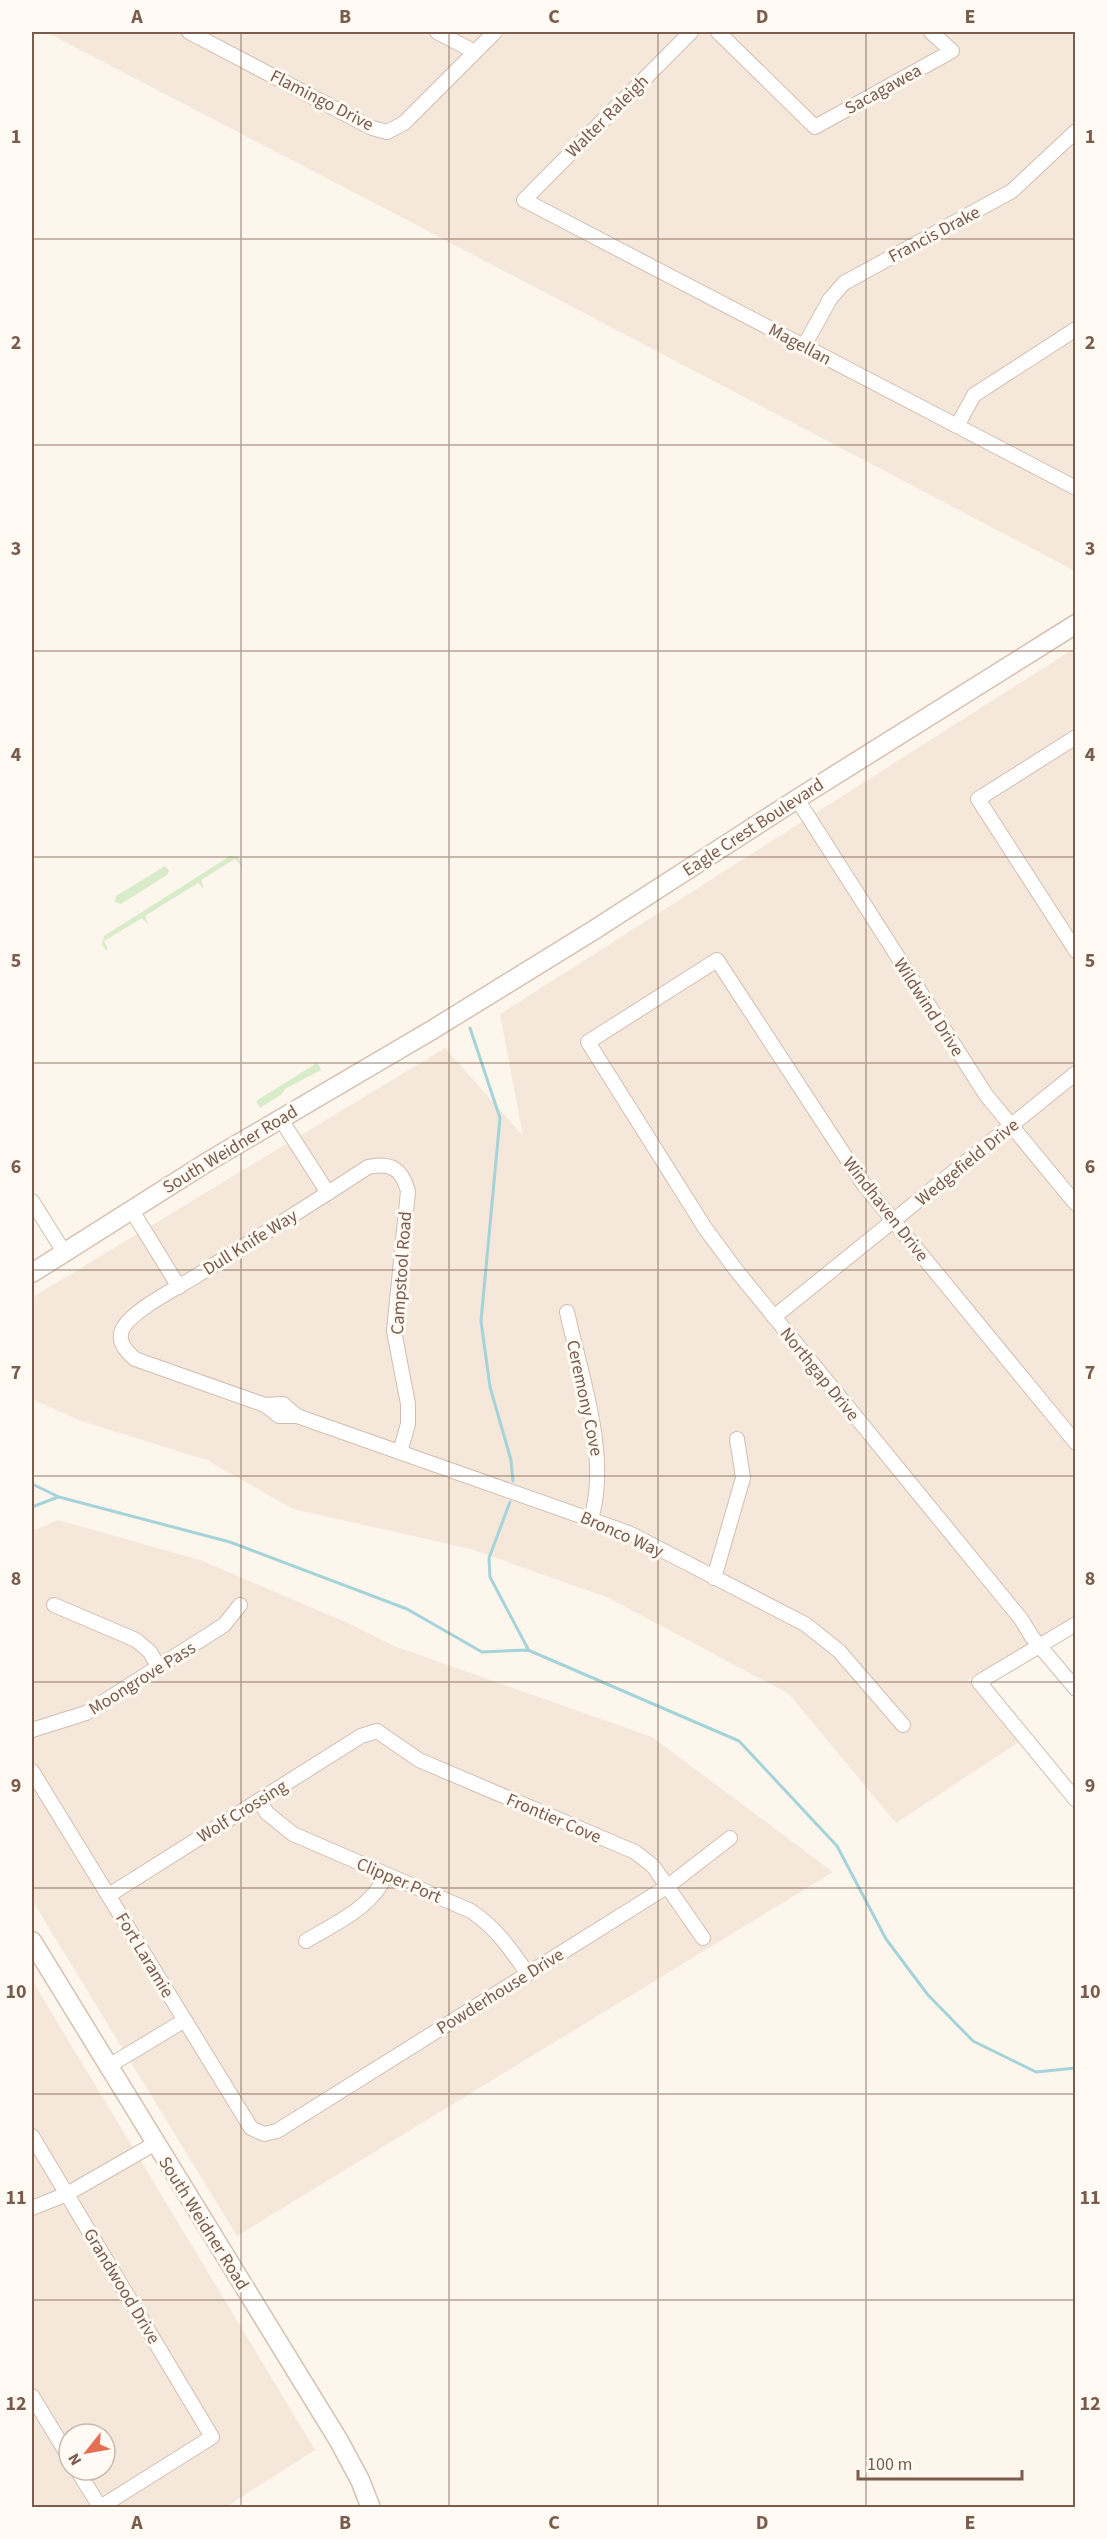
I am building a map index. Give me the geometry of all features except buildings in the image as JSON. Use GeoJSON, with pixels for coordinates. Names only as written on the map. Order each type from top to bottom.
{"type":"FeatureCollection","features":[{"type":"Feature","properties":{"kind":"main road","name":"Eagle Crest Boulevard"},"geometry":{"type":"LineString","coordinates":[[432,1030],[594,930],[1076,624]]}},
{"type":"Feature","properties":{"kind":"main road","name":"South Weidner Road"},"geometry":{"type":"LineString","coordinates":[[32,1273],[130,1209],[280,1118],[432,1030]]}},
{"type":"Feature","properties":{"kind":"main road","name":"South Weidner Road"},"geometry":{"type":"LineString","coordinates":[[32,1941],[154,2144],[339,2441],[360,2480],[371,2508]]}},
{"type":"Feature","properties":{"kind":"street","name":"Flamingo Drive"},"geometry":{"type":"LineString","coordinates":[[189,32],[372,128],[387,132],[404,123],[495,32]]}},
{"type":"Feature","properties":{"kind":"street"},"geometry":{"type":"LineString","coordinates":[[436,32],[475,52]]}},
{"type":"Feature","properties":{"kind":"street","name":"Walter Raleigh"},"geometry":{"type":"LineString","coordinates":[[524,200],[691,32]]}},
{"type":"Feature","properties":{"kind":"street","name":"Sacagawea"},"geometry":{"type":"LineString","coordinates":[[718,32],[815,127],[952,51],[931,32]]}},
{"type":"Feature","properties":{"kind":"street","name":"Francis Drake"},"geometry":{"type":"LineString","coordinates":[[804,346],[830,299],[844,283],[1012,191],[1076,131]]}},
{"type":"Feature","properties":{"kind":"street","name":"Magellan"},"geometry":{"type":"LineString","coordinates":[[524,200],[1076,488]]}},
{"type":"Feature","properties":{"kind":"street"},"geometry":{"type":"LineString","coordinates":[[957,426],[974,395],[1076,329]]}},
{"type":"Feature","properties":{"kind":"street"},"geometry":{"type":"LineString","coordinates":[[1076,737],[978,799],[1076,951]]}},
{"type":"Feature","properties":{"kind":"street","name":"Wildwind Drive"},"geometry":{"type":"LineString","coordinates":[[797,799],[952,1045],[1011,1126],[1076,1204]]}},
{"type":"Feature","properties":{"kind":"street","name":"Windhaven Drive"},"geometry":{"type":"LineString","coordinates":[[588,1042],[717,960],[838,1148],[894,1222],[1076,1443]]}},
{"type":"Feature","properties":{"kind":"street","name":"Northgap Drive"},"geometry":{"type":"LineString","coordinates":[[588,1042],[705,1228],[774,1317],[1076,1689]]}},
{"type":"Feature","properties":{"kind":"street","name":"Wedgefield Drive"},"geometry":{"type":"LineString","coordinates":[[774,1317],[1076,1073]]}},
{"type":"Feature","properties":{"kind":"street"},"geometry":{"type":"LineString","coordinates":[[280,1118],[328,1193]]}},
{"type":"Feature","properties":{"kind":"street","name":"Dull Knife Way"},"geometry":{"type":"LineString","coordinates":[[120,1340],[122,1330],[129,1319],[368,1167],[382,1164],[395,1167]]}},
{"type":"Feature","properties":{"kind":"street","name":"Campstool Road"},"geometry":{"type":"LineString","coordinates":[[395,1167],[404,1178],[408,1191],[394,1331],[408,1404],[408,1424],[400,1452]]}},
{"type":"Feature","properties":{"kind":"street"},"geometry":{"type":"LineString","coordinates":[[32,1201],[64,1252]]}},
{"type":"Feature","properties":{"kind":"street"},"geometry":{"type":"LineString","coordinates":[[130,1209],[179,1287]]}},
{"type":"Feature","properties":{"kind":"street","name":"Ceremony Cove"},"geometry":{"type":"LineString","coordinates":[[567,1312],[597,1449],[599,1475],[597,1500],[591,1519]]}},
{"type":"Feature","properties":{"kind":"street","name":"Bronco Way"},"geometry":{"type":"LineString","coordinates":[[120,1340],[125,1351],[135,1359],[266,1405],[279,1416],[297,1416],[629,1533],[805,1624],[822,1636],[856,1669],[903,1725]]}},
{"type":"Feature","properties":{"kind":"street"},"geometry":{"type":"LineString","coordinates":[[714,1578],[743,1479],[737,1438]]}},
{"type":"Feature","properties":{"kind":"street"},"geometry":{"type":"LineString","coordinates":[[54,1605],[136,1640],[150,1652],[159,1668]]}},
{"type":"Feature","properties":{"kind":"street","name":"Moongrove Pass"},"geometry":{"type":"LineString","coordinates":[[32,1730],[86,1713],[224,1625],[240,1605]]}},
{"type":"Feature","properties":{"kind":"street"},"geometry":{"type":"LineString","coordinates":[[1076,1624],[979,1682],[1076,1800]]}},
{"type":"Feature","properties":{"kind":"street","name":"Wolf Crossing"},"geometry":{"type":"LineString","coordinates":[[108,1895],[362,1736],[377,1731]]}},
{"type":"Feature","properties":{"kind":"street","name":"Frontier Cove"},"geometry":{"type":"LineString","coordinates":[[377,1731],[419,1760],[635,1852],[653,1866],[703,1938]]}},
{"type":"Feature","properties":{"kind":"street","name":"Fort Laramie"},"geometry":{"type":"LineString","coordinates":[[32,1771],[251,2128],[264,2134]]}},
{"type":"Feature","properties":{"kind":"street","name":"Clipper Port"},"geometry":{"type":"LineString","coordinates":[[259,1801],[273,1819],[293,1834],[471,1911],[489,1923],[504,1938],[527,1973]]}},
{"type":"Feature","properties":{"kind":"street","name":"Powderhouse Drive"},"geometry":{"type":"LineString","coordinates":[[264,2134],[277,2131],[668,1886],[730,1838]]}},
{"type":"Feature","properties":{"kind":"street"},"geometry":{"type":"LineString","coordinates":[[306,1941],[367,1903],[380,1891],[386,1875]]}},
{"type":"Feature","properties":{"kind":"street"},"geometry":{"type":"LineString","coordinates":[[107,2067],[185,2020]]}},
{"type":"Feature","properties":{"kind":"street","name":"Grandwood Drive"},"geometry":{"type":"LineString","coordinates":[[32,2136],[212,2437],[99,2507]]}},
{"type":"Feature","properties":{"kind":"street"},"geometry":{"type":"LineString","coordinates":[[32,2208],[67,2194],[154,2144]]}},
{"type":"Feature","properties":{"kind":"street"},"geometry":{"type":"LineString","coordinates":[[32,2396],[57,2437]]}},
{"type":"Feature","properties":{"kind":"street"},"geometry":{"type":"LineString","coordinates":[[84,2482],[99,2507]]}},
{"type":"Feature","properties":{"kind":"shaded area"},"geometry":{"type":"Polygon","coordinates":[[[46,32],[1075,32],[1075,571],[405,219],[46,32]]]}},
{"type":"Feature","properties":{"kind":"shaded area"},"geometry":{"type":"Polygon","coordinates":[[[1075,648],[1075,1617],[968,1680],[1019,1742],[896,1823],[789,1694],[609,1598],[471,1549],[293,1509],[207,1460],[81,1421],[32,1399],[32,1299],[38,1294],[445,1048],[523,1136],[500,1014],[1075,648]]]}},
{"type":"Feature","properties":{"kind":"shaded area"},"geometry":{"type":"Polygon","coordinates":[[[58,1520],[200,1560],[348,1623],[394,1646],[652,1737],[833,1872],[237,2236],[32,1900],[32,1531],[58,1520]]]}},
{"type":"Feature","properties":{"kind":"shaded area"},"geometry":{"type":"Polygon","coordinates":[[[32,1980],[315,2450],[226,2507],[32,2507],[32,1980]]]}},
{"type":"Feature","properties":{"kind":"green space"},"geometry":{"type":"Polygon","coordinates":[[[230,856],[238,857],[242,866],[235,859],[201,880],[204,889],[198,883],[145,916],[148,924],[142,918],[104,941],[108,949],[106,950],[102,944],[104,936],[230,856]]]}},
{"type":"Feature","properties":{"kind":"green space"},"geometry":{"type":"Polygon","coordinates":[[[165,866],[169,871],[167,875],[121,904],[115,902],[116,896],[165,866]]]}},
{"type":"Feature","properties":{"kind":"green space"},"geometry":{"type":"Polygon","coordinates":[[[317,1063],[321,1070],[285,1089],[282,1094],[260,1108],[256,1101],[317,1063]]]}},
{"type":"Feature","properties":{"kind":"waterway"},"geometry":{"type":"LineString","coordinates":[[470,1028],[500,1118],[481,1321],[490,1387],[511,1460],[513,1481]]}},
{"type":"Feature","properties":{"kind":"waterway"},"geometry":{"type":"LineString","coordinates":[[32,1484],[59,1497],[230,1542],[407,1609],[482,1652],[528,1650],[739,1741],[837,1846],[886,1939],[928,1995],[973,2041],[1036,2072],[1076,2068]]}},
{"type":"Feature","properties":{"kind":"waterway"},"geometry":{"type":"LineString","coordinates":[[32,1507],[58,1497]]}},
{"type":"Feature","properties":{"kind":"waterway"},"geometry":{"type":"LineString","coordinates":[[510,1502],[489,1558],[490,1577],[528,1649]]}}]}
